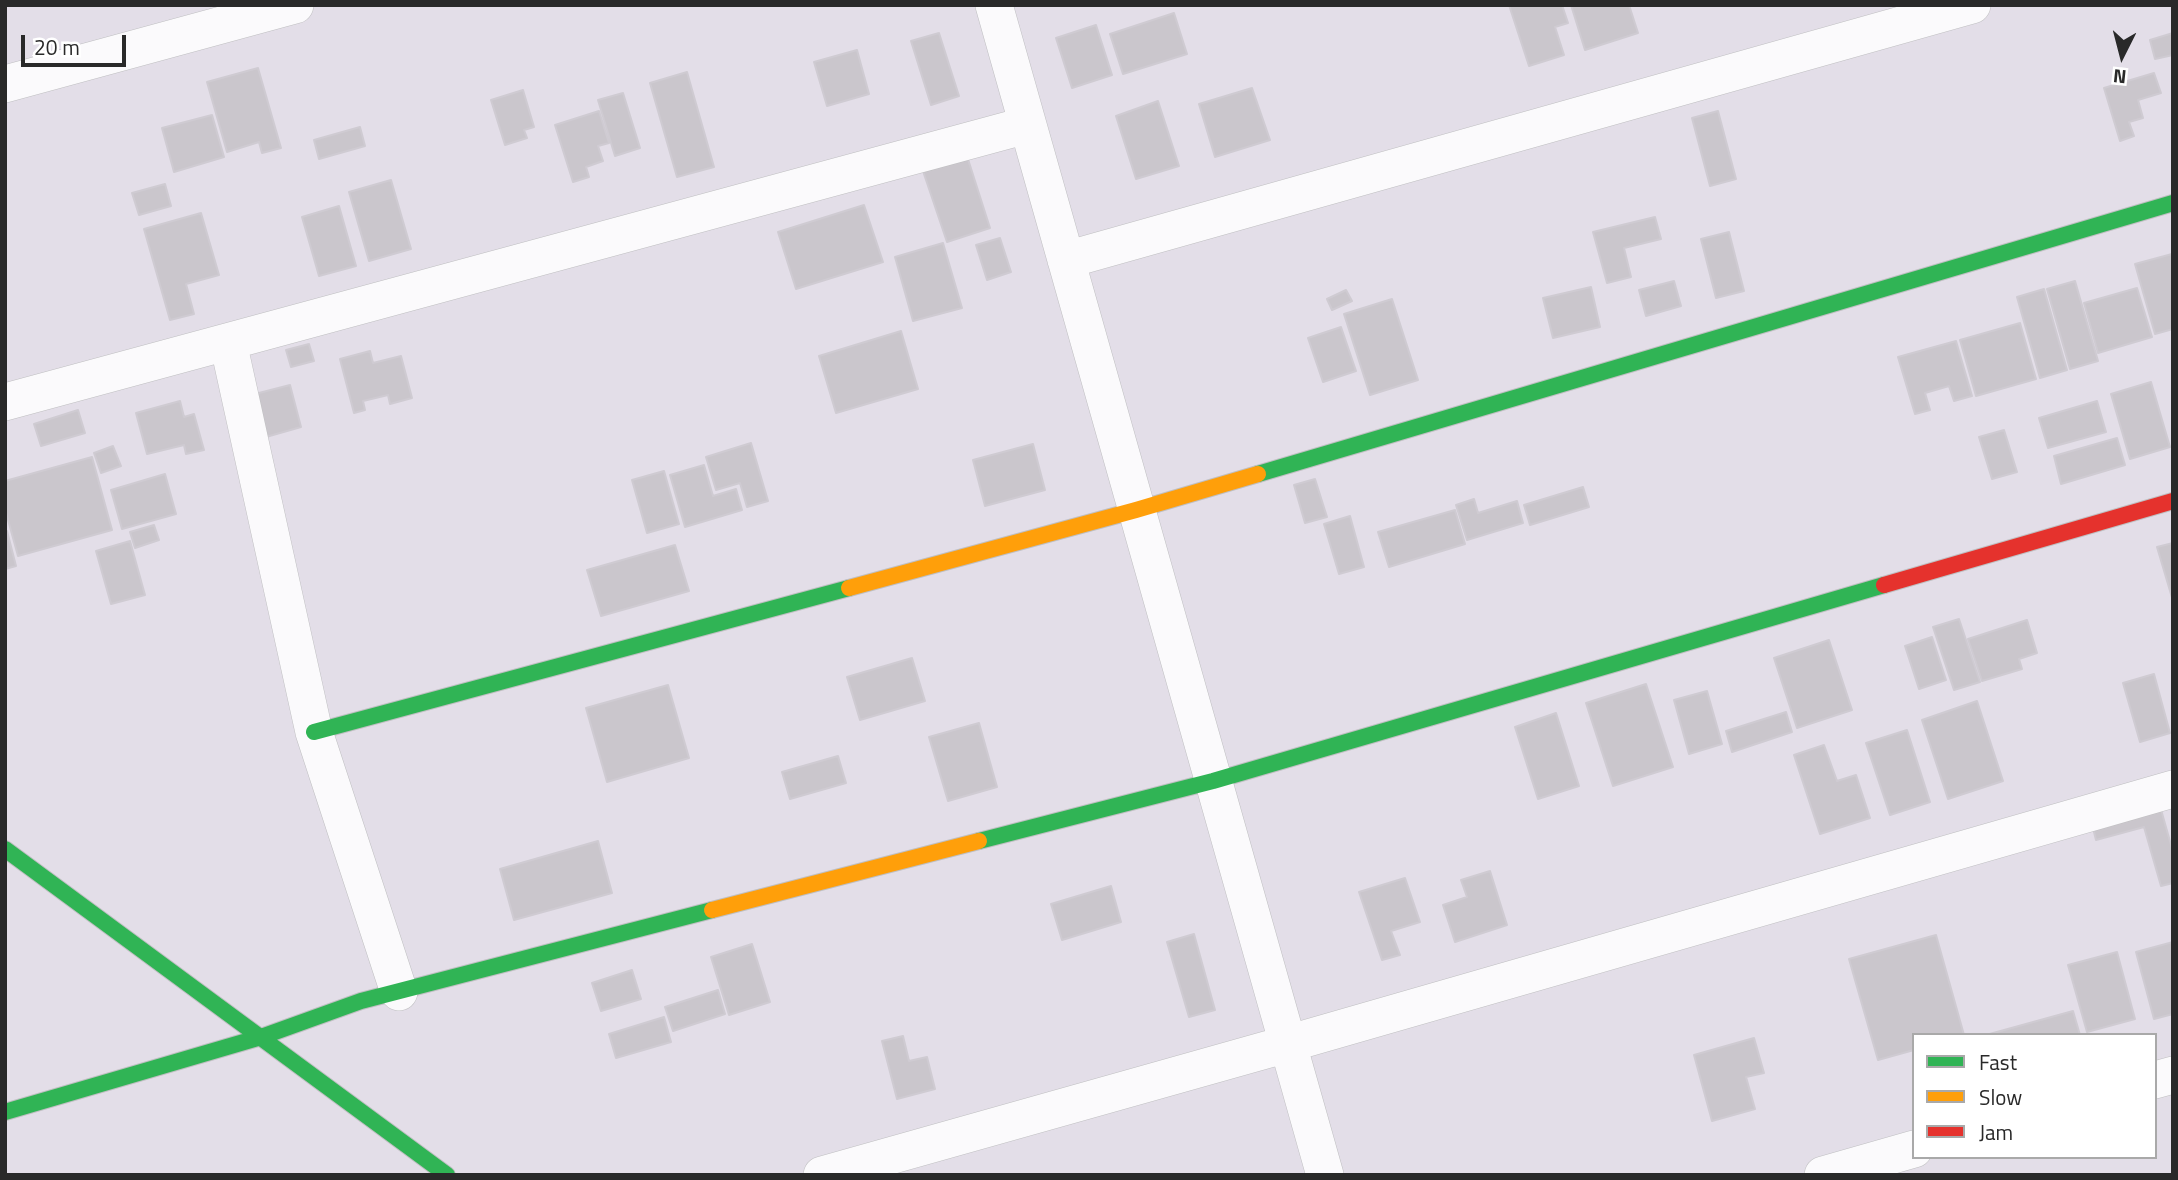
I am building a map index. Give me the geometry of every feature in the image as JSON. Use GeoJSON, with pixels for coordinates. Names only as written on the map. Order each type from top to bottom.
{"type":"FeatureCollection","features":[{"type":"Feature","properties":{"kind":"street"},"geometry":{"type":"LineString","coordinates":[[5,84],[295,5]]}},
{"type":"Feature","properties":{"kind":"street"},"geometry":{"type":"LineString","coordinates":[[994,5],[1325,1175]]}},
{"type":"Feature","properties":{"kind":"street"},"geometry":{"type":"LineString","coordinates":[[1066,260],[1972,5]]}},
{"type":"Feature","properties":{"kind":"street"},"geometry":{"type":"LineString","coordinates":[[5,402],[1027,125]]}},
{"type":"Feature","properties":{"kind":"street"},"geometry":{"type":"LineString","coordinates":[[314,732],[1136,510],[2173,203]]}},
{"type":"Feature","properties":{"kind":"street"},"geometry":{"type":"LineString","coordinates":[[228,342],[314,732],[399,992]]}},
{"type":"Feature","properties":{"kind":"street"},"geometry":{"type":"LineString","coordinates":[[5,1112],[261,1037],[361,1001],[1213,781],[2173,501]]}},
{"type":"Feature","properties":{"kind":"street"},"geometry":{"type":"LineString","coordinates":[[822,1175],[2173,789]]}},
{"type":"Feature","properties":{"kind":"street"},"geometry":{"type":"LineString","coordinates":[[5,849],[447,1175]]}},
{"type":"Feature","properties":{"kind":"street"},"geometry":{"type":"LineString","coordinates":[[1823,1175],[1912,1150]]}},
{"type":"Feature","properties":{"kind":"building"},"geometry":{"type":"Polygon","coordinates":[[[1509,5],[1562,5],[1568,23],[1555,27],[1564,55],[1529,66],[1509,5]]]}},
{"type":"Feature","properties":{"kind":"building"},"geometry":{"type":"Polygon","coordinates":[[[1571,5],[1629,5],[1638,33],[1585,50],[1571,5]]]}},
{"type":"Feature","properties":{"kind":"building"},"geometry":{"type":"Polygon","coordinates":[[[1174,13],[1187,54],[1123,74],[1110,34],[1174,13]]]}},
{"type":"Feature","properties":{"kind":"building"},"geometry":{"type":"Polygon","coordinates":[[[1096,25],[1112,75],[1072,88],[1056,38],[1096,25]]]}},
{"type":"Feature","properties":{"kind":"building"},"geometry":{"type":"Polygon","coordinates":[[[939,33],[959,96],[931,105],[911,41],[939,33]]]}},
{"type":"Feature","properties":{"kind":"building"},"geometry":{"type":"Polygon","coordinates":[[[2173,33],[2173,55],[2155,59],[2150,40],[2173,33]]]}},
{"type":"Feature","properties":{"kind":"building"},"geometry":{"type":"Polygon","coordinates":[[[857,50],[869,94],[827,106],[814,62],[857,50]]]}},
{"type":"Feature","properties":{"kind":"building"},"geometry":{"type":"Polygon","coordinates":[[[258,68],[281,148],[262,153],[259,142],[227,152],[207,82],[258,68]]]}},
{"type":"Feature","properties":{"kind":"building"},"geometry":{"type":"Polygon","coordinates":[[[687,72],[714,167],[677,177],[650,83],[687,72]]]}},
{"type":"Feature","properties":{"kind":"building"},"geometry":{"type":"Polygon","coordinates":[[[2154,73],[2161,93],[2138,100],[2143,118],[2129,122],[2134,136],[2120,141],[2104,88],[2154,73]]]}},
{"type":"Feature","properties":{"kind":"building"},"geometry":{"type":"Polygon","coordinates":[[[1252,88],[1270,140],[1215,157],[1199,104],[1252,88]]]}},
{"type":"Feature","properties":{"kind":"building"},"geometry":{"type":"Polygon","coordinates":[[[523,90],[534,127],[524,130],[527,138],[505,145],[491,100],[523,90]]]}},
{"type":"Feature","properties":{"kind":"building"},"geometry":{"type":"Polygon","coordinates":[[[623,93],[640,148],[615,156],[598,100],[623,93]]]}},
{"type":"Feature","properties":{"kind":"building"},"geometry":{"type":"Polygon","coordinates":[[[1158,101],[1179,166],[1136,179],[1116,116],[1158,101]]]}},
{"type":"Feature","properties":{"kind":"building"},"geometry":{"type":"Polygon","coordinates":[[[599,111],[609,143],[598,146],[603,161],[586,167],[589,177],[573,182],[555,125],[599,111]]]}},
{"type":"Feature","properties":{"kind":"building"},"geometry":{"type":"Polygon","coordinates":[[[1718,111],[1736,179],[1710,186],[1692,118],[1718,111]]]}},
{"type":"Feature","properties":{"kind":"building"},"geometry":{"type":"Polygon","coordinates":[[[212,115],[224,157],[174,172],[162,128],[212,115]]]}},
{"type":"Feature","properties":{"kind":"building"},"geometry":{"type":"Polygon","coordinates":[[[360,127],[365,146],[319,159],[314,140],[360,127]]]}},
{"type":"Feature","properties":{"kind":"building"},"geometry":{"type":"Polygon","coordinates":[[[967,156],[990,228],[947,242],[923,171],[967,156]]]}},
{"type":"Feature","properties":{"kind":"building"},"geometry":{"type":"Polygon","coordinates":[[[391,180],[411,249],[369,261],[349,192],[391,180]]]}},
{"type":"Feature","properties":{"kind":"building"},"geometry":{"type":"Polygon","coordinates":[[[165,184],[171,206],[139,215],[132,193],[165,184]]]}},
{"type":"Feature","properties":{"kind":"building"},"geometry":{"type":"Polygon","coordinates":[[[864,205],[883,262],[796,289],[778,232],[864,205]]]}},
{"type":"Feature","properties":{"kind":"building"},"geometry":{"type":"Polygon","coordinates":[[[339,206],[356,266],[319,276],[302,217],[339,206]]]}},
{"type":"Feature","properties":{"kind":"building"},"geometry":{"type":"Polygon","coordinates":[[[201,213],[219,275],[186,284],[194,314],[170,320],[144,229],[201,213]]]}},
{"type":"Feature","properties":{"kind":"building"},"geometry":{"type":"Polygon","coordinates":[[[1655,217],[1661,239],[1624,248],[1631,277],[1607,283],[1593,232],[1655,217]]]}},
{"type":"Feature","properties":{"kind":"building"},"geometry":{"type":"Polygon","coordinates":[[[1729,232],[1744,291],[1716,298],[1701,239],[1729,232]]]}},
{"type":"Feature","properties":{"kind":"building"},"geometry":{"type":"Polygon","coordinates":[[[1000,238],[1011,272],[987,280],[976,245],[1000,238]]]}},
{"type":"Feature","properties":{"kind":"building"},"geometry":{"type":"Polygon","coordinates":[[[943,243],[962,308],[913,321],[895,257],[943,243]]]}},
{"type":"Feature","properties":{"kind":"building"},"geometry":{"type":"Polygon","coordinates":[[[2172,254],[2173,329],[2155,334],[2135,264],[2172,254]]]}},
{"type":"Feature","properties":{"kind":"building"},"geometry":{"type":"Polygon","coordinates":[[[1674,281],[1681,306],[1646,316],[1639,290],[1674,281]]]}},
{"type":"Feature","properties":{"kind":"building"},"geometry":{"type":"Polygon","coordinates":[[[2075,281],[2098,361],[2070,369],[2047,289],[2075,281]]]}},
{"type":"Feature","properties":{"kind":"building"},"geometry":{"type":"Polygon","coordinates":[[[1591,287],[1600,327],[1553,338],[1543,298],[1591,287]]]}},
{"type":"Feature","properties":{"kind":"building"},"geometry":{"type":"Polygon","coordinates":[[[2137,288],[2152,337],[2098,353],[2084,303],[2137,288]]]}},
{"type":"Feature","properties":{"kind":"building"},"geometry":{"type":"Polygon","coordinates":[[[2044,289],[2067,370],[2040,378],[2017,297],[2044,289]]]}},
{"type":"Feature","properties":{"kind":"building"},"geometry":{"type":"Polygon","coordinates":[[[1346,290],[1352,301],[1332,310],[1327,299],[1346,290]]]}},
{"type":"Feature","properties":{"kind":"building"},"geometry":{"type":"Polygon","coordinates":[[[1392,299],[1418,380],[1370,395],[1344,314],[1392,299]]]}},
{"type":"Feature","properties":{"kind":"building"},"geometry":{"type":"Polygon","coordinates":[[[2020,323],[2036,379],[1976,396],[1960,340],[2020,323]]]}},
{"type":"Feature","properties":{"kind":"building"},"geometry":{"type":"Polygon","coordinates":[[[1341,327],[1356,371],[1323,382],[1308,338],[1341,327]]]}},
{"type":"Feature","properties":{"kind":"building"},"geometry":{"type":"Polygon","coordinates":[[[901,331],[918,389],[836,413],[819,356],[901,331]]]}},
{"type":"Feature","properties":{"kind":"building"},"geometry":{"type":"Polygon","coordinates":[[[1956,341],[1972,396],[1954,401],[1949,386],[1925,393],[1930,410],[1915,414],[1898,357],[1956,341]]]}},
{"type":"Feature","properties":{"kind":"building"},"geometry":{"type":"Polygon","coordinates":[[[309,344],[314,361],[291,367],[286,350],[309,344]]]}},
{"type":"Feature","properties":{"kind":"building"},"geometry":{"type":"Polygon","coordinates":[[[370,351],[373,363],[401,356],[412,398],[390,404],[388,395],[363,401],[365,410],[354,413],[340,359],[370,351]]]}},
{"type":"Feature","properties":{"kind":"building"},"geometry":{"type":"Polygon","coordinates":[[[2151,382],[2170,447],[2130,459],[2111,394],[2151,382]]]}},
{"type":"Feature","properties":{"kind":"building"},"geometry":{"type":"Polygon","coordinates":[[[290,385],[301,427],[266,437],[255,394],[290,385]]]}},
{"type":"Feature","properties":{"kind":"building"},"geometry":{"type":"Polygon","coordinates":[[[180,401],[184,417],[194,414],[204,450],[186,454],[184,445],[147,454],[136,413],[180,401]]]}},
{"type":"Feature","properties":{"kind":"building"},"geometry":{"type":"Polygon","coordinates":[[[2097,401],[2106,432],[2048,448],[2039,418],[2097,401]]]}},
{"type":"Feature","properties":{"kind":"building"},"geometry":{"type":"Polygon","coordinates":[[[78,410],[85,433],[41,446],[34,424],[78,410]]]}},
{"type":"Feature","properties":{"kind":"building"},"geometry":{"type":"Polygon","coordinates":[[[2004,430],[2017,472],[1992,479],[1979,437],[2004,430]]]}},
{"type":"Feature","properties":{"kind":"building"},"geometry":{"type":"Polygon","coordinates":[[[2117,438],[2125,465],[2061,484],[2054,456],[2117,438]]]}},
{"type":"Feature","properties":{"kind":"building"},"geometry":{"type":"Polygon","coordinates":[[[751,443],[768,501],[747,507],[740,483],[716,490],[706,457],[751,443]]]}},
{"type":"Feature","properties":{"kind":"building"},"geometry":{"type":"Polygon","coordinates":[[[1033,444],[1045,490],[985,506],[973,460],[1033,444]]]}},
{"type":"Feature","properties":{"kind":"building"},"geometry":{"type":"Polygon","coordinates":[[[113,446],[121,466],[101,473],[94,453],[113,446]]]}},
{"type":"Feature","properties":{"kind":"building"},"geometry":{"type":"Polygon","coordinates":[[[92,457],[112,530],[18,556],[5,509],[5,481],[92,457]]]}},
{"type":"Feature","properties":{"kind":"building"},"geometry":{"type":"Polygon","coordinates":[[[704,465],[713,496],[736,489],[742,510],[685,527],[670,475],[704,465]]]}},
{"type":"Feature","properties":{"kind":"building"},"geometry":{"type":"Polygon","coordinates":[[[664,471],[679,524],[647,533],[632,480],[664,471]]]}},
{"type":"Feature","properties":{"kind":"building"},"geometry":{"type":"Polygon","coordinates":[[[165,474],[176,514],[122,529],[111,490],[165,474]]]}},
{"type":"Feature","properties":{"kind":"building"},"geometry":{"type":"Polygon","coordinates":[[[1315,479],[1327,517],[1305,523],[1294,485],[1315,479]]]}},
{"type":"Feature","properties":{"kind":"building"},"geometry":{"type":"Polygon","coordinates":[[[1583,487],[1589,507],[1530,525],[1524,505],[1583,487]]]}},
{"type":"Feature","properties":{"kind":"building"},"geometry":{"type":"Polygon","coordinates":[[[1474,499],[1478,513],[1517,501],[1523,523],[1467,540],[1456,505],[1474,499]]]}},
{"type":"Feature","properties":{"kind":"building"},"geometry":{"type":"Polygon","coordinates":[[[1455,510],[1465,544],[1389,567],[1378,532],[1455,510]]]}},
{"type":"Feature","properties":{"kind":"building"},"geometry":{"type":"Polygon","coordinates":[[[1350,516],[1364,567],[1339,574],[1324,524],[1350,516]]]}},
{"type":"Feature","properties":{"kind":"building"},"geometry":{"type":"Polygon","coordinates":[[[154,525],[159,540],[135,548],[130,532],[154,525]]]}},
{"type":"Feature","properties":{"kind":"building"},"geometry":{"type":"Polygon","coordinates":[[[7,531],[16,566],[5,569],[5,532],[7,531]]]}},
{"type":"Feature","properties":{"kind":"building"},"geometry":{"type":"Polygon","coordinates":[[[130,541],[145,595],[111,604],[96,551],[130,541]]]}},
{"type":"Feature","properties":{"kind":"building"},"geometry":{"type":"Polygon","coordinates":[[[2173,543],[2173,601],[2157,547],[2173,543]]]}},
{"type":"Feature","properties":{"kind":"building"},"geometry":{"type":"Polygon","coordinates":[[[675,545],[689,591],[601,616],[587,570],[675,545]]]}},
{"type":"Feature","properties":{"kind":"building"},"geometry":{"type":"Polygon","coordinates":[[[1959,619],[1980,682],[1954,690],[1933,627],[1959,619]]]}},
{"type":"Feature","properties":{"kind":"building"},"geometry":{"type":"Polygon","coordinates":[[[2027,620],[2037,653],[2019,659],[2022,669],[1982,681],[1968,639],[2027,620]]]}},
{"type":"Feature","properties":{"kind":"building"},"geometry":{"type":"Polygon","coordinates":[[[1932,637],[1946,680],[1919,689],[1905,646],[1932,637]]]}},
{"type":"Feature","properties":{"kind":"building"},"geometry":{"type":"Polygon","coordinates":[[[1829,640],[1852,710],[1797,728],[1774,658],[1829,640]]]}},
{"type":"Feature","properties":{"kind":"building"},"geometry":{"type":"Polygon","coordinates":[[[912,658],[925,701],[860,720],[847,677],[912,658]]]}},
{"type":"Feature","properties":{"kind":"building"},"geometry":{"type":"Polygon","coordinates":[[[2154,674],[2170,733],[2140,742],[2123,683],[2154,674]]]}},
{"type":"Feature","properties":{"kind":"building"},"geometry":{"type":"Polygon","coordinates":[[[1646,684],[1673,767],[1613,786],[1586,703],[1646,684]]]}},
{"type":"Feature","properties":{"kind":"building"},"geometry":{"type":"Polygon","coordinates":[[[668,685],[689,758],[607,782],[586,708],[668,685]]]}},
{"type":"Feature","properties":{"kind":"building"},"geometry":{"type":"Polygon","coordinates":[[[1707,691],[1722,744],[1689,754],[1674,700],[1707,691]]]}},
{"type":"Feature","properties":{"kind":"building"},"geometry":{"type":"Polygon","coordinates":[[[1977,701],[2003,781],[1948,799],[1922,720],[1977,701]]]}},
{"type":"Feature","properties":{"kind":"building"},"geometry":{"type":"Polygon","coordinates":[[[1786,712],[1792,732],[1732,752],[1726,731],[1786,712]]]}},
{"type":"Feature","properties":{"kind":"building"},"geometry":{"type":"Polygon","coordinates":[[[1556,713],[1579,786],[1538,799],[1515,727],[1556,713]]]}},
{"type":"Feature","properties":{"kind":"building"},"geometry":{"type":"Polygon","coordinates":[[[979,723],[997,787],[948,801],[929,737],[979,723]]]}},
{"type":"Feature","properties":{"kind":"building"},"geometry":{"type":"Polygon","coordinates":[[[1907,730],[1930,802],[1890,815],[1866,743],[1907,730]]]}},
{"type":"Feature","properties":{"kind":"building"},"geometry":{"type":"Polygon","coordinates":[[[1824,745],[1837,781],[1856,775],[1870,818],[1820,834],[1794,755],[1824,745]]]}},
{"type":"Feature","properties":{"kind":"building"},"geometry":{"type":"Polygon","coordinates":[[[838,756],[846,783],[790,799],[782,772],[838,756]]]}},
{"type":"Feature","properties":{"kind":"building"},"geometry":{"type":"Polygon","coordinates":[[[2160,806],[2173,852],[2173,883],[2161,886],[2144,827],[2096,840],[2092,824],[2160,806]]]}},
{"type":"Feature","properties":{"kind":"building"},"geometry":{"type":"Polygon","coordinates":[[[598,841],[612,893],[514,920],[500,869],[598,841]]]}},
{"type":"Feature","properties":{"kind":"building"},"geometry":{"type":"Polygon","coordinates":[[[1490,871],[1507,925],[1455,942],[1443,905],[1467,897],[1461,880],[1490,871]]]}},
{"type":"Feature","properties":{"kind":"building"},"geometry":{"type":"Polygon","coordinates":[[[1405,878],[1420,922],[1391,931],[1400,955],[1382,960],[1359,892],[1405,878]]]}},
{"type":"Feature","properties":{"kind":"building"},"geometry":{"type":"Polygon","coordinates":[[[1111,886],[1121,922],[1062,940],[1051,904],[1111,886]]]}},
{"type":"Feature","properties":{"kind":"building"},"geometry":{"type":"Polygon","coordinates":[[[1194,934],[1215,1010],[1189,1017],[1167,942],[1194,934]]]}},
{"type":"Feature","properties":{"kind":"building"},"geometry":{"type":"Polygon","coordinates":[[[1936,935],[1963,1033],[1912,1033],[1912,1051],[1878,1060],[1849,959],[1936,935]]]}},
{"type":"Feature","properties":{"kind":"building"},"geometry":{"type":"Polygon","coordinates":[[[2173,942],[2173,1014],[2154,1019],[2136,952],[2173,942]]]}},
{"type":"Feature","properties":{"kind":"building"},"geometry":{"type":"Polygon","coordinates":[[[752,944],[770,1002],[729,1015],[711,957],[752,944]]]}},
{"type":"Feature","properties":{"kind":"building"},"geometry":{"type":"Polygon","coordinates":[[[2117,952],[2135,1019],[2087,1032],[2068,965],[2117,952]]]}},
{"type":"Feature","properties":{"kind":"building"},"geometry":{"type":"Polygon","coordinates":[[[632,970],[641,999],[601,1011],[592,983],[632,970]]]}},
{"type":"Feature","properties":{"kind":"building"},"geometry":{"type":"Polygon","coordinates":[[[718,990],[725,1014],[673,1031],[665,1007],[718,990]]]}},
{"type":"Feature","properties":{"kind":"building"},"geometry":{"type":"Polygon","coordinates":[[[2073,1011],[2079,1033],[1993,1033],[2073,1011]]]}},
{"type":"Feature","properties":{"kind":"building"},"geometry":{"type":"Polygon","coordinates":[[[664,1017],[671,1042],[616,1058],[609,1034],[664,1017]]]}},
{"type":"Feature","properties":{"kind":"building"},"geometry":{"type":"Polygon","coordinates":[[[903,1036],[909,1061],[927,1057],[935,1089],[897,1099],[882,1041],[903,1036]]]}},
{"type":"Feature","properties":{"kind":"building"},"geometry":{"type":"Polygon","coordinates":[[[1754,1038],[1764,1073],[1746,1077],[1755,1109],[1712,1121],[1694,1055],[1754,1038]]]}},
{"type":"Feature","properties":{"kind":"traffic: fast"},"geometry":{"type":"LineString","coordinates":[[1258,474],[2173,203]]}},
{"type":"Feature","properties":{"kind":"traffic: fast"},"geometry":{"type":"LineString","coordinates":[[979,841],[1213,781],[1884,585]]}},
{"type":"Feature","properties":{"kind":"traffic: fast"},"geometry":{"type":"LineString","coordinates":[[314,732],[849,588]]}},
{"type":"Feature","properties":{"kind":"traffic: fast"},"geometry":{"type":"LineString","coordinates":[[5,849],[447,1175]]}},
{"type":"Feature","properties":{"kind":"traffic: fast"},"geometry":{"type":"LineString","coordinates":[[5,1112],[261,1037],[361,1001],[712,910]]}},
{"type":"Feature","properties":{"kind":"traffic: slow"},"geometry":{"type":"LineString","coordinates":[[849,588],[1258,474]]}},
{"type":"Feature","properties":{"kind":"traffic: slow"},"geometry":{"type":"LineString","coordinates":[[712,910],[979,841]]}},
{"type":"Feature","properties":{"kind":"traffic: jam"},"geometry":{"type":"LineString","coordinates":[[1884,585],[2173,501]]}}]}
